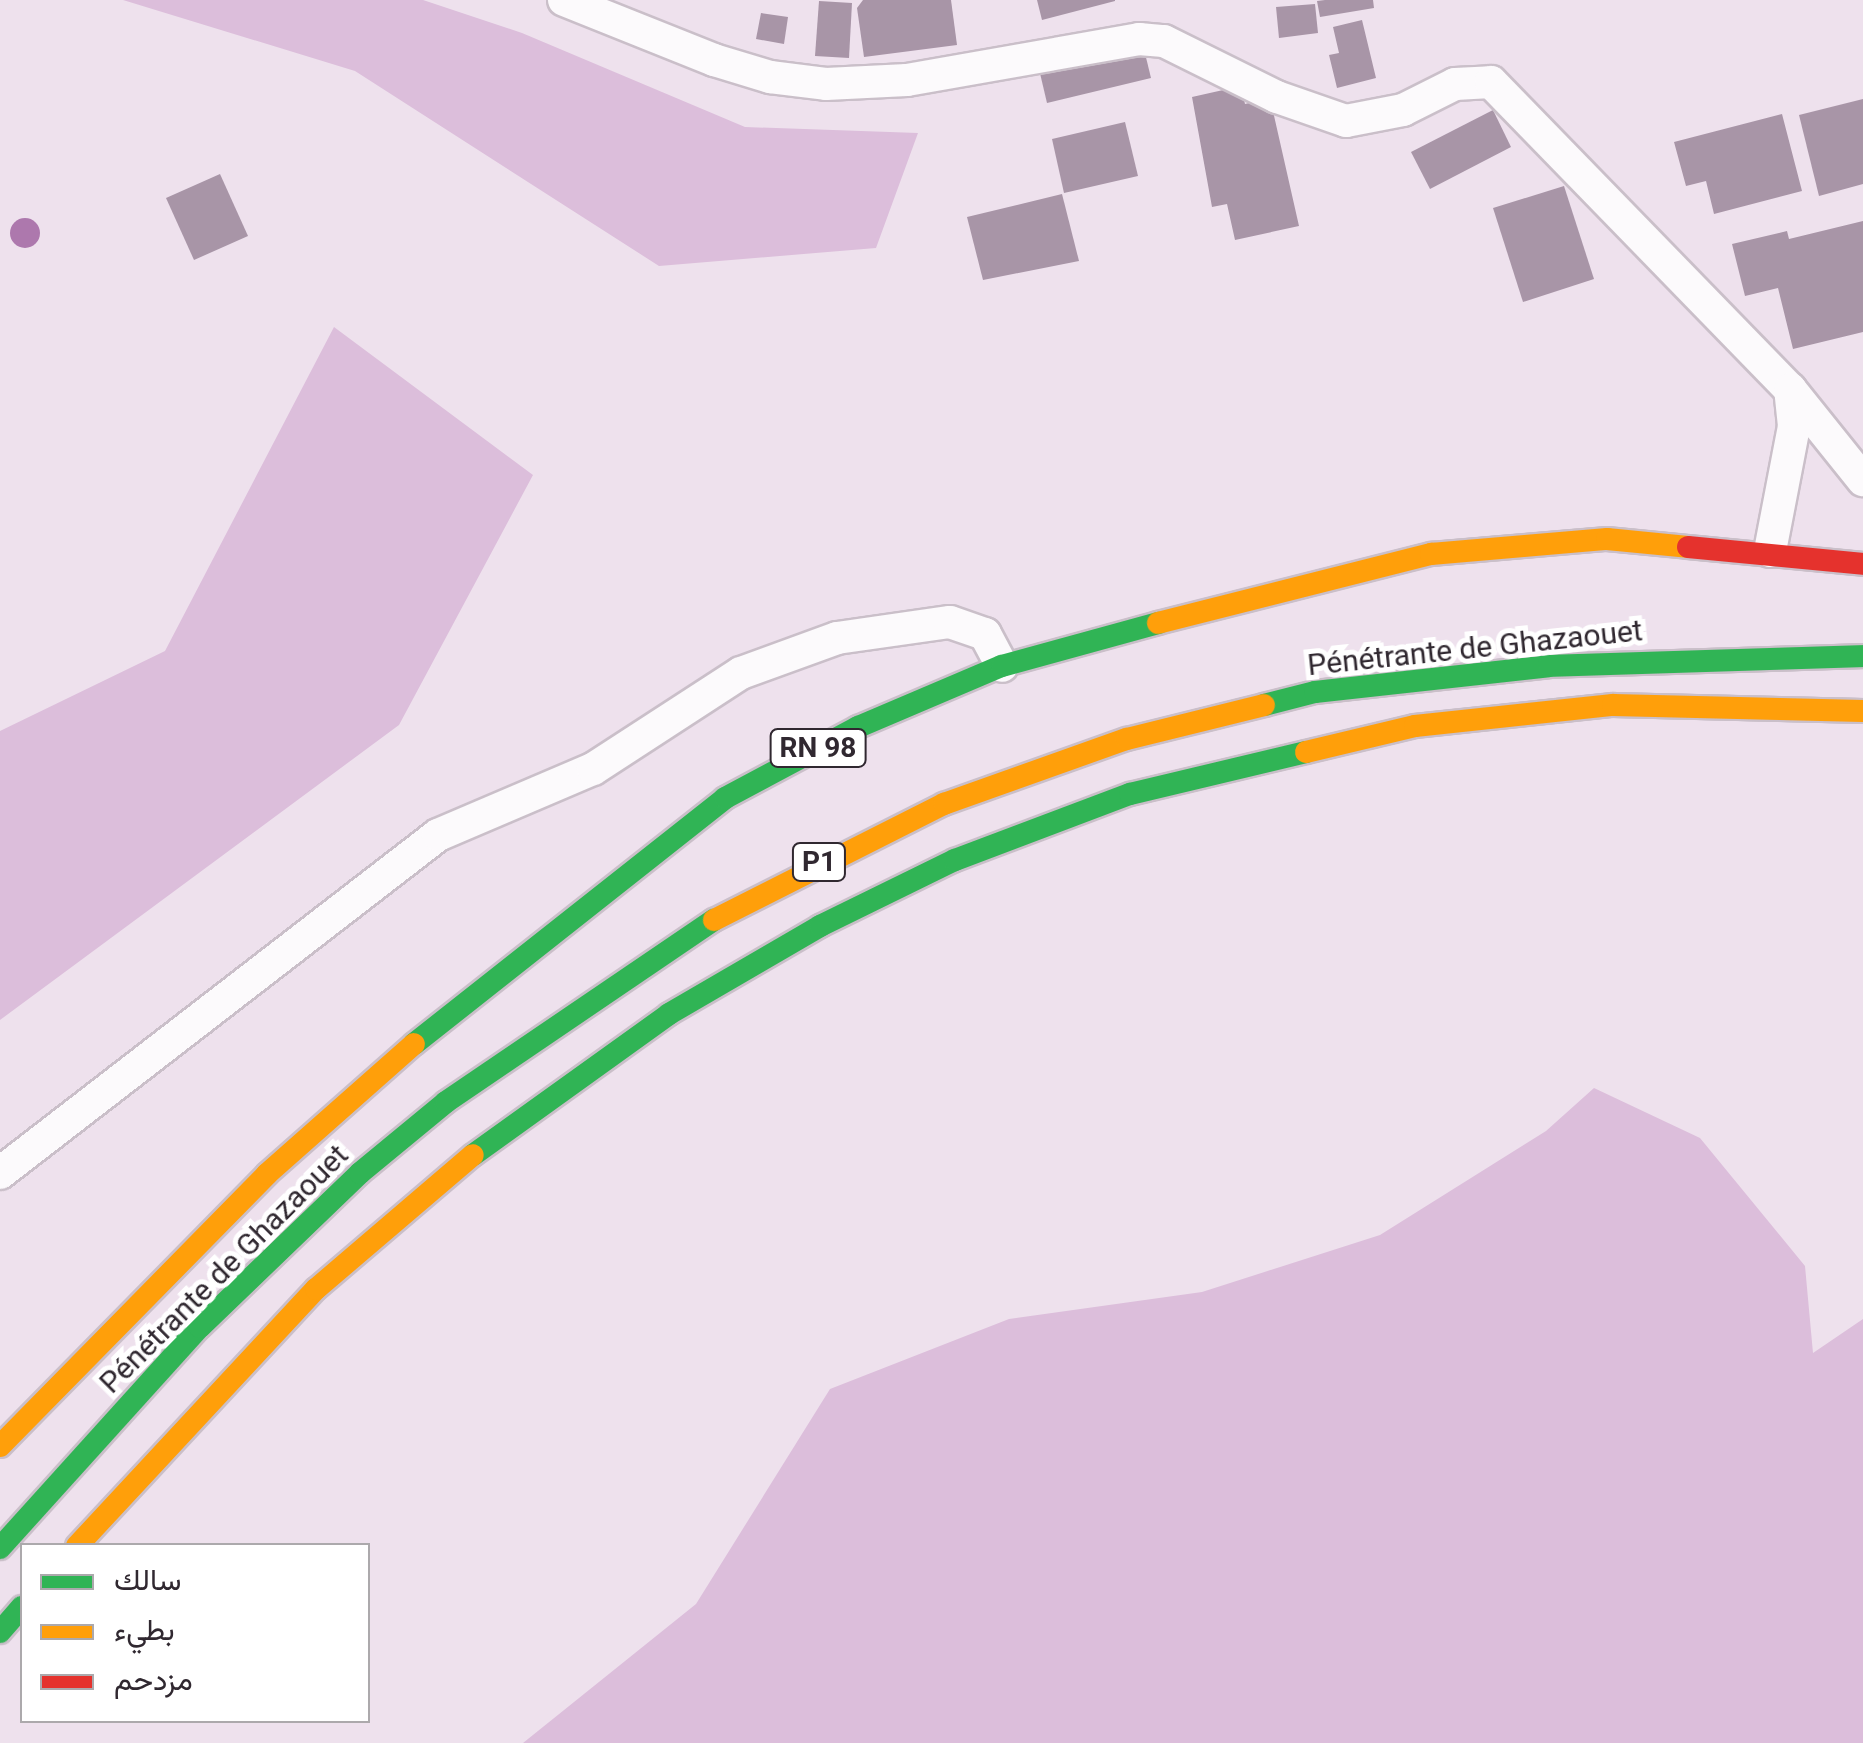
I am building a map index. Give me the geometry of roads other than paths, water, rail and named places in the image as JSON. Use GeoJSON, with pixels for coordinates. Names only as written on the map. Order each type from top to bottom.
{"type":"FeatureCollection","features":[{"type":"Feature","properties":{"kind":"main road","name":"RN 98"},"geometry":{"type":"LineString","coordinates":[[0,1446],[326,1119],[681,830],[829,742],[1002,666],[1326,576],[1431,554],[1607,539],[1770,551],[1863,564]]}},
{"type":"Feature","properties":{"kind":"main road","name":"Pénétrante de Ghazaouet"},"geometry":{"type":"LineString","coordinates":[[0,1548],[200,1327],[446,1102],[612,981],[773,885],[858,843],[1108,745],[1315,692],[1608,662],[1863,656]]}},
{"type":"Feature","properties":{"kind":"main road","name":"P1"},"geometry":{"type":"LineString","coordinates":[[80,1543],[268,1336],[480,1148],[670,1014],[820,926],[955,860],[1166,783],[1414,726],[1613,705],[1863,711]]}},
{"type":"Feature","properties":{"kind":"main road"},"geometry":{"type":"LineString","coordinates":[[0,1632],[20,1609]]}},
{"type":"Feature","properties":{"kind":"street"},"geometry":{"type":"LineString","coordinates":[[564,0],[733,66],[826,84],[907,80],[1140,39],[1177,46],[1277,97],[1346,121],[1404,110],[1455,84],[1491,82],[1790,389],[1863,480]]}},
{"type":"Feature","properties":{"kind":"street"},"geometry":{"type":"LineString","coordinates":[[1770,551],[1794,426],[1790,389]]}},
{"type":"Feature","properties":{"kind":"street"},"geometry":{"type":"LineString","coordinates":[[0,1174],[438,835],[593,769],[742,673],[837,638],[950,622],[985,634],[1002,666]]}}]}
